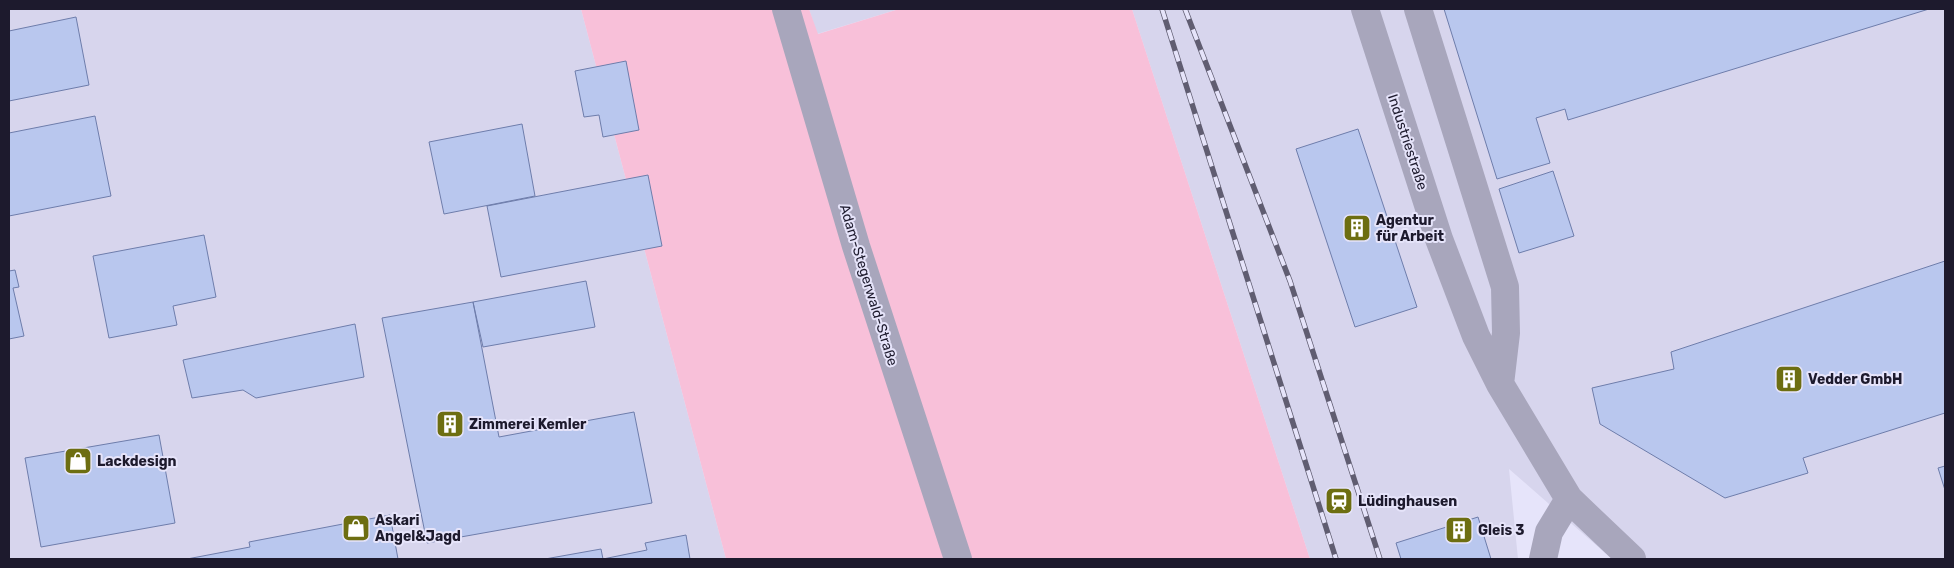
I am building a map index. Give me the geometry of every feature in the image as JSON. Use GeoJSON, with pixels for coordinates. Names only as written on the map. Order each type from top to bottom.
{"type":"FeatureCollection","features":[{"type":"Feature","properties":{"kind":"street","name":"Adam-Stegerwald-Straße"},"geometry":{"type":"LineString","coordinates":[[786,9],[856,246],[958,559]]}},
{"type":"Feature","properties":{"kind":"street","name":"Industriestraße"},"geometry":{"type":"LineString","coordinates":[[1365,9],[1439,239],[1476,336],[1500,384],[1569,498],[1632,559]]}},
{"type":"Feature","properties":{"kind":"street"},"geometry":{"type":"LineString","coordinates":[[1418,9],[1505,287],[1506,333],[1500,384]]}},
{"type":"Feature","properties":{"kind":"street"},"geometry":{"type":"LineString","coordinates":[[1543,559],[1549,532],[1569,498]]}},
{"type":"Feature","properties":{"kind":"shaded area"},"geometry":{"type":"Polygon","coordinates":[[[9,9],[581,9],[726,559],[9,559],[9,9]]]}},
{"type":"Feature","properties":{"kind":"shaded area"},"geometry":{"type":"Polygon","coordinates":[[[581,9],[809,9],[818,34],[899,9],[1132,9],[1310,559],[726,559],[581,9]]]}},
{"type":"Feature","properties":{"kind":"shaded area"},"geometry":{"type":"Polygon","coordinates":[[[809,9],[899,9],[817,34],[809,9]]]}},
{"type":"Feature","properties":{"kind":"shaded area"},"geometry":{"type":"Polygon","coordinates":[[[1132,9],[1945,9],[1945,559],[1612,559],[1509,469],[1518,559],[1310,559],[1132,9]]]}},
{"type":"Feature","properties":{"kind":"building"},"geometry":{"type":"Polygon","coordinates":[[[1444,9],[1929,9],[1568,120],[1565,109],[1536,118],[1550,163],[1497,179],[1444,9]]]}},
{"type":"Feature","properties":{"kind":"building"},"geometry":{"type":"Polygon","coordinates":[[[76,17],[89,85],[9,101],[9,31],[76,17]]]}},
{"type":"Feature","properties":{"kind":"building"},"geometry":{"type":"Polygon","coordinates":[[[626,61],[639,130],[603,137],[599,115],[584,117],[575,71],[626,61]]]}},
{"type":"Feature","properties":{"kind":"building"},"geometry":{"type":"Polygon","coordinates":[[[95,116],[111,196],[9,216],[9,133],[95,116]]]}},
{"type":"Feature","properties":{"kind":"building"},"geometry":{"type":"Polygon","coordinates":[[[522,124],[535,196],[444,214],[429,142],[522,124]]]}},
{"type":"Feature","properties":{"kind":"building","name":"Agentur für Arbeit"},"geometry":{"type":"Polygon","coordinates":[[[1358,129],[1417,307],[1355,327],[1296,149],[1358,129]]]}},
{"type":"Feature","properties":{"kind":"building"},"geometry":{"type":"Polygon","coordinates":[[[1553,171],[1574,236],[1519,253],[1499,189],[1553,171]]]}},
{"type":"Feature","properties":{"kind":"building"},"geometry":{"type":"Polygon","coordinates":[[[648,175],[662,246],[501,277],[487,206],[648,175]]]}},
{"type":"Feature","properties":{"kind":"building"},"geometry":{"type":"Polygon","coordinates":[[[204,235],[216,297],[173,306],[177,325],[109,338],[93,256],[204,235]]]}},
{"type":"Feature","properties":{"kind":"building","name":"Vedder GmbH"},"geometry":{"type":"Polygon","coordinates":[[[1945,261],[1945,413],[1803,458],[1808,473],[1725,498],[1600,424],[1592,388],[1674,369],[1671,352],[1945,261]]]}},
{"type":"Feature","properties":{"kind":"building"},"geometry":{"type":"Polygon","coordinates":[[[15,270],[19,287],[13,288],[24,336],[9,339],[9,271],[15,270]]]}},
{"type":"Feature","properties":{"kind":"building"},"geometry":{"type":"Polygon","coordinates":[[[586,281],[595,327],[483,347],[473,302],[586,281]]]}},
{"type":"Feature","properties":{"kind":"building","name":"Zimmerei Kemler"},"geometry":{"type":"Polygon","coordinates":[[[473,302],[499,437],[634,412],[652,503],[427,543],[382,318],[473,302]]]}},
{"type":"Feature","properties":{"kind":"building"},"geometry":{"type":"Polygon","coordinates":[[[355,324],[364,377],[256,398],[243,390],[192,398],[183,360],[355,324]]]}},
{"type":"Feature","properties":{"kind":"building"},"geometry":{"type":"Polygon","coordinates":[[[159,435],[175,523],[41,547],[25,458],[159,435]]]}},
{"type":"Feature","properties":{"kind":"building"},"geometry":{"type":"Polygon","coordinates":[[[1945,466],[1945,490],[1938,468],[1945,466]]]}},
{"type":"Feature","properties":{"kind":"building","name":"Askari Angel&Jagd"},"geometry":{"type":"Polygon","coordinates":[[[390,515],[398,559],[187,559],[250,547],[249,542],[390,515]]]}},
{"type":"Feature","properties":{"kind":"building","name":"Gleis 3"},"geometry":{"type":"Polygon","coordinates":[[[1478,517],[1491,559],[1401,559],[1396,543],[1478,517]]]}},
{"type":"Feature","properties":{"kind":"building"},"geometry":{"type":"Polygon","coordinates":[[[686,535],[690,559],[603,559],[647,550],[645,543],[686,535]]]}},
{"type":"Feature","properties":{"kind":"building"},"geometry":{"type":"Polygon","coordinates":[[[601,549],[603,559],[545,559],[601,549]]]}},
{"type":"Feature","properties":{"kind":"railway"},"geometry":{"type":"LineString","coordinates":[[1162,9],[1336,559]]}},
{"type":"Feature","properties":{"kind":"railway"},"geometry":{"type":"LineString","coordinates":[[1185,9],[1290,281],[1380,559]]}},
{"type":"Feature","properties":{"kind":"place","name":"Agentur für Arbeit"},"geometry":{"type":"Point","coordinates":[1357,228]}},
{"type":"Feature","properties":{"kind":"place","name":"Vedder GmbH"},"geometry":{"type":"Point","coordinates":[1789,379]}},
{"type":"Feature","properties":{"kind":"place","name":"Zimmerei Kemler"},"geometry":{"type":"Point","coordinates":[450,424]}},
{"type":"Feature","properties":{"kind":"place","name":"Lackdesign"},"geometry":{"type":"Point","coordinates":[78,461]}},
{"type":"Feature","properties":{"kind":"place","name":"Lüdinghausen"},"geometry":{"type":"Point","coordinates":[1339,501]}},
{"type":"Feature","properties":{"kind":"place","name":"Askari Angel&Jagd"},"geometry":{"type":"Point","coordinates":[356,528]}},
{"type":"Feature","properties":{"kind":"place","name":"Gleis 3"},"geometry":{"type":"Point","coordinates":[1459,530]}}]}
